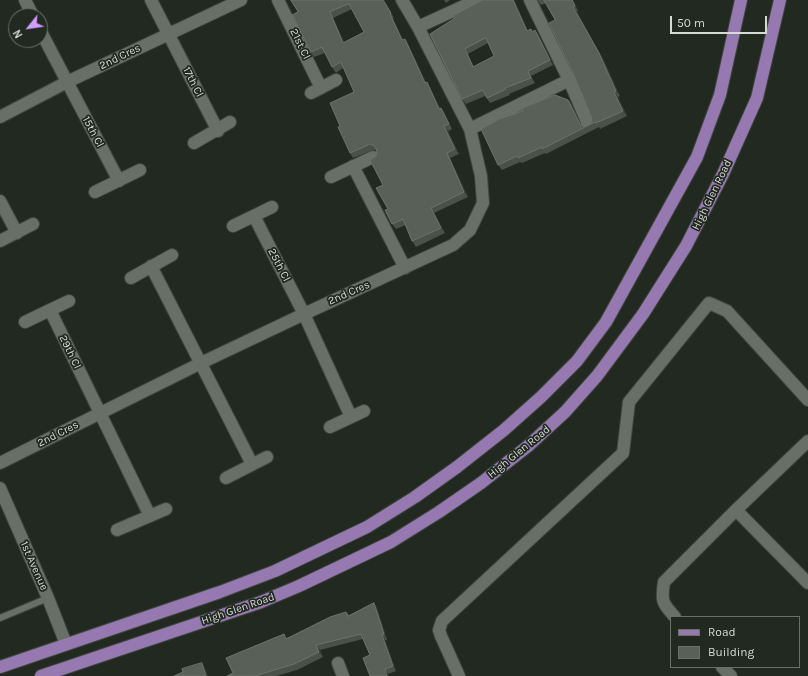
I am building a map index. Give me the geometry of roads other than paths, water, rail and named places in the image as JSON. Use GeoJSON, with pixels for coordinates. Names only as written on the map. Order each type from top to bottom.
{"type":"FeatureCollection","features":[{"type":"Feature","properties":{"kind":"main road","name":"High Glen Road"},"geometry":{"type":"LineString","coordinates":[[0,667],[220,592],[275,571],[367,527],[415,497],[457,467],[504,430],[542,397],[577,361],[606,322],[697,157],[720,95],[741,0]]}},
{"type":"Feature","properties":{"kind":"main road","name":"High Glen Road"},"geometry":{"type":"LineString","coordinates":[[41,676],[261,602],[299,586],[391,542],[439,512],[528,446],[565,412],[597,376],[643,314],[686,246],[723,174],[757,98],[780,0]]}},
{"type":"Feature","properties":{"kind":"street","name":"17th Cl"},"geometry":{"type":"LineString","coordinates":[[151,0],[218,131]]}},
{"type":"Feature","properties":{"kind":"street","name":"2nd Cres"},"geometry":{"type":"LineString","coordinates":[[0,117],[67,82],[241,0]]}},
{"type":"Feature","properties":{"kind":"street","name":"21st Cl"},"geometry":{"type":"LineString","coordinates":[[278,0],[316,90],[336,80]]}},
{"type":"Feature","properties":{"kind":"street","name":"2nd Cres"},"geometry":{"type":"LineString","coordinates":[[0,462],[201,363],[453,245],[470,230],[483,203],[481,176],[470,129],[418,27],[402,0]]}},
{"type":"Feature","properties":{"kind":"street"},"geometry":{"type":"LineString","coordinates":[[418,27],[477,0]]}},
{"type":"Feature","properties":{"kind":"street"},"geometry":{"type":"LineString","coordinates":[[530,0],[569,80],[588,124]]}},
{"type":"Feature","properties":{"kind":"street","name":"15th Cl"},"geometry":{"type":"LineString","coordinates":[[48,45],[119,181]]}},
{"type":"Feature","properties":{"kind":"street"},"geometry":{"type":"LineString","coordinates":[[470,129],[569,80]]}},
{"type":"Feature","properties":{"kind":"street"},"geometry":{"type":"LineString","coordinates":[[194,142],[218,131],[230,122]]}},
{"type":"Feature","properties":{"kind":"street"},"geometry":{"type":"LineString","coordinates":[[331,177],[373,156]]}},
{"type":"Feature","properties":{"kind":"street"},"geometry":{"type":"LineString","coordinates":[[353,166],[405,268]]}},
{"type":"Feature","properties":{"kind":"street"},"geometry":{"type":"LineString","coordinates":[[95,192],[140,170]]}},
{"type":"Feature","properties":{"kind":"street"},"geometry":{"type":"LineString","coordinates":[[0,201],[16,233]]}},
{"type":"Feature","properties":{"kind":"street"},"geometry":{"type":"LineString","coordinates":[[233,226],[272,207]]}},
{"type":"Feature","properties":{"kind":"street","name":"25th Cl"},"geometry":{"type":"LineString","coordinates":[[254,216],[304,314],[351,417]]}},
{"type":"Feature","properties":{"kind":"street"},"geometry":{"type":"LineString","coordinates":[[0,241],[33,224]]}},
{"type":"Feature","properties":{"kind":"street"},"geometry":{"type":"LineString","coordinates":[[131,278],[172,255]]}},
{"type":"Feature","properties":{"kind":"street"},"geometry":{"type":"LineString","coordinates":[[151,266],[252,464]]}},
{"type":"Feature","properties":{"kind":"street"},"geometry":{"type":"LineString","coordinates":[[25,322],[69,301]]}},
{"type":"Feature","properties":{"kind":"street"},"geometry":{"type":"LineString","coordinates":[[459,676],[439,630],[442,622],[623,453],[629,402],[709,303],[727,311],[808,400]]}},
{"type":"Feature","properties":{"kind":"street","name":"29th Cl"},"geometry":{"type":"LineString","coordinates":[[50,310],[150,516]]}},
{"type":"Feature","properties":{"kind":"street"},"geometry":{"type":"LineString","coordinates":[[330,427],[364,411]]}},
{"type":"Feature","properties":{"kind":"street"},"geometry":{"type":"LineString","coordinates":[[674,616],[664,605],[662,595],[664,582],[808,441]]}},
{"type":"Feature","properties":{"kind":"street"},"geometry":{"type":"LineString","coordinates":[[226,478],[267,457]]}},
{"type":"Feature","properties":{"kind":"street","name":"1st Avenue"},"geometry":{"type":"LineString","coordinates":[[0,488],[48,598],[66,644]]}},
{"type":"Feature","properties":{"kind":"street"},"geometry":{"type":"LineString","coordinates":[[117,530],[166,509]]}},
{"type":"Feature","properties":{"kind":"street"},"geometry":{"type":"LineString","coordinates":[[736,510],[808,583]]}},
{"type":"Feature","properties":{"kind":"street"},"geometry":{"type":"LineString","coordinates":[[338,663],[343,676]]}},
{"type":"Feature","properties":{"kind":"street"},"geometry":{"type":"LineString","coordinates":[[723,668],[731,676]]}},
{"type":"Feature","properties":{"kind":"lane"},"geometry":{"type":"LineString","coordinates":[[0,618],[48,598]]}}]}
